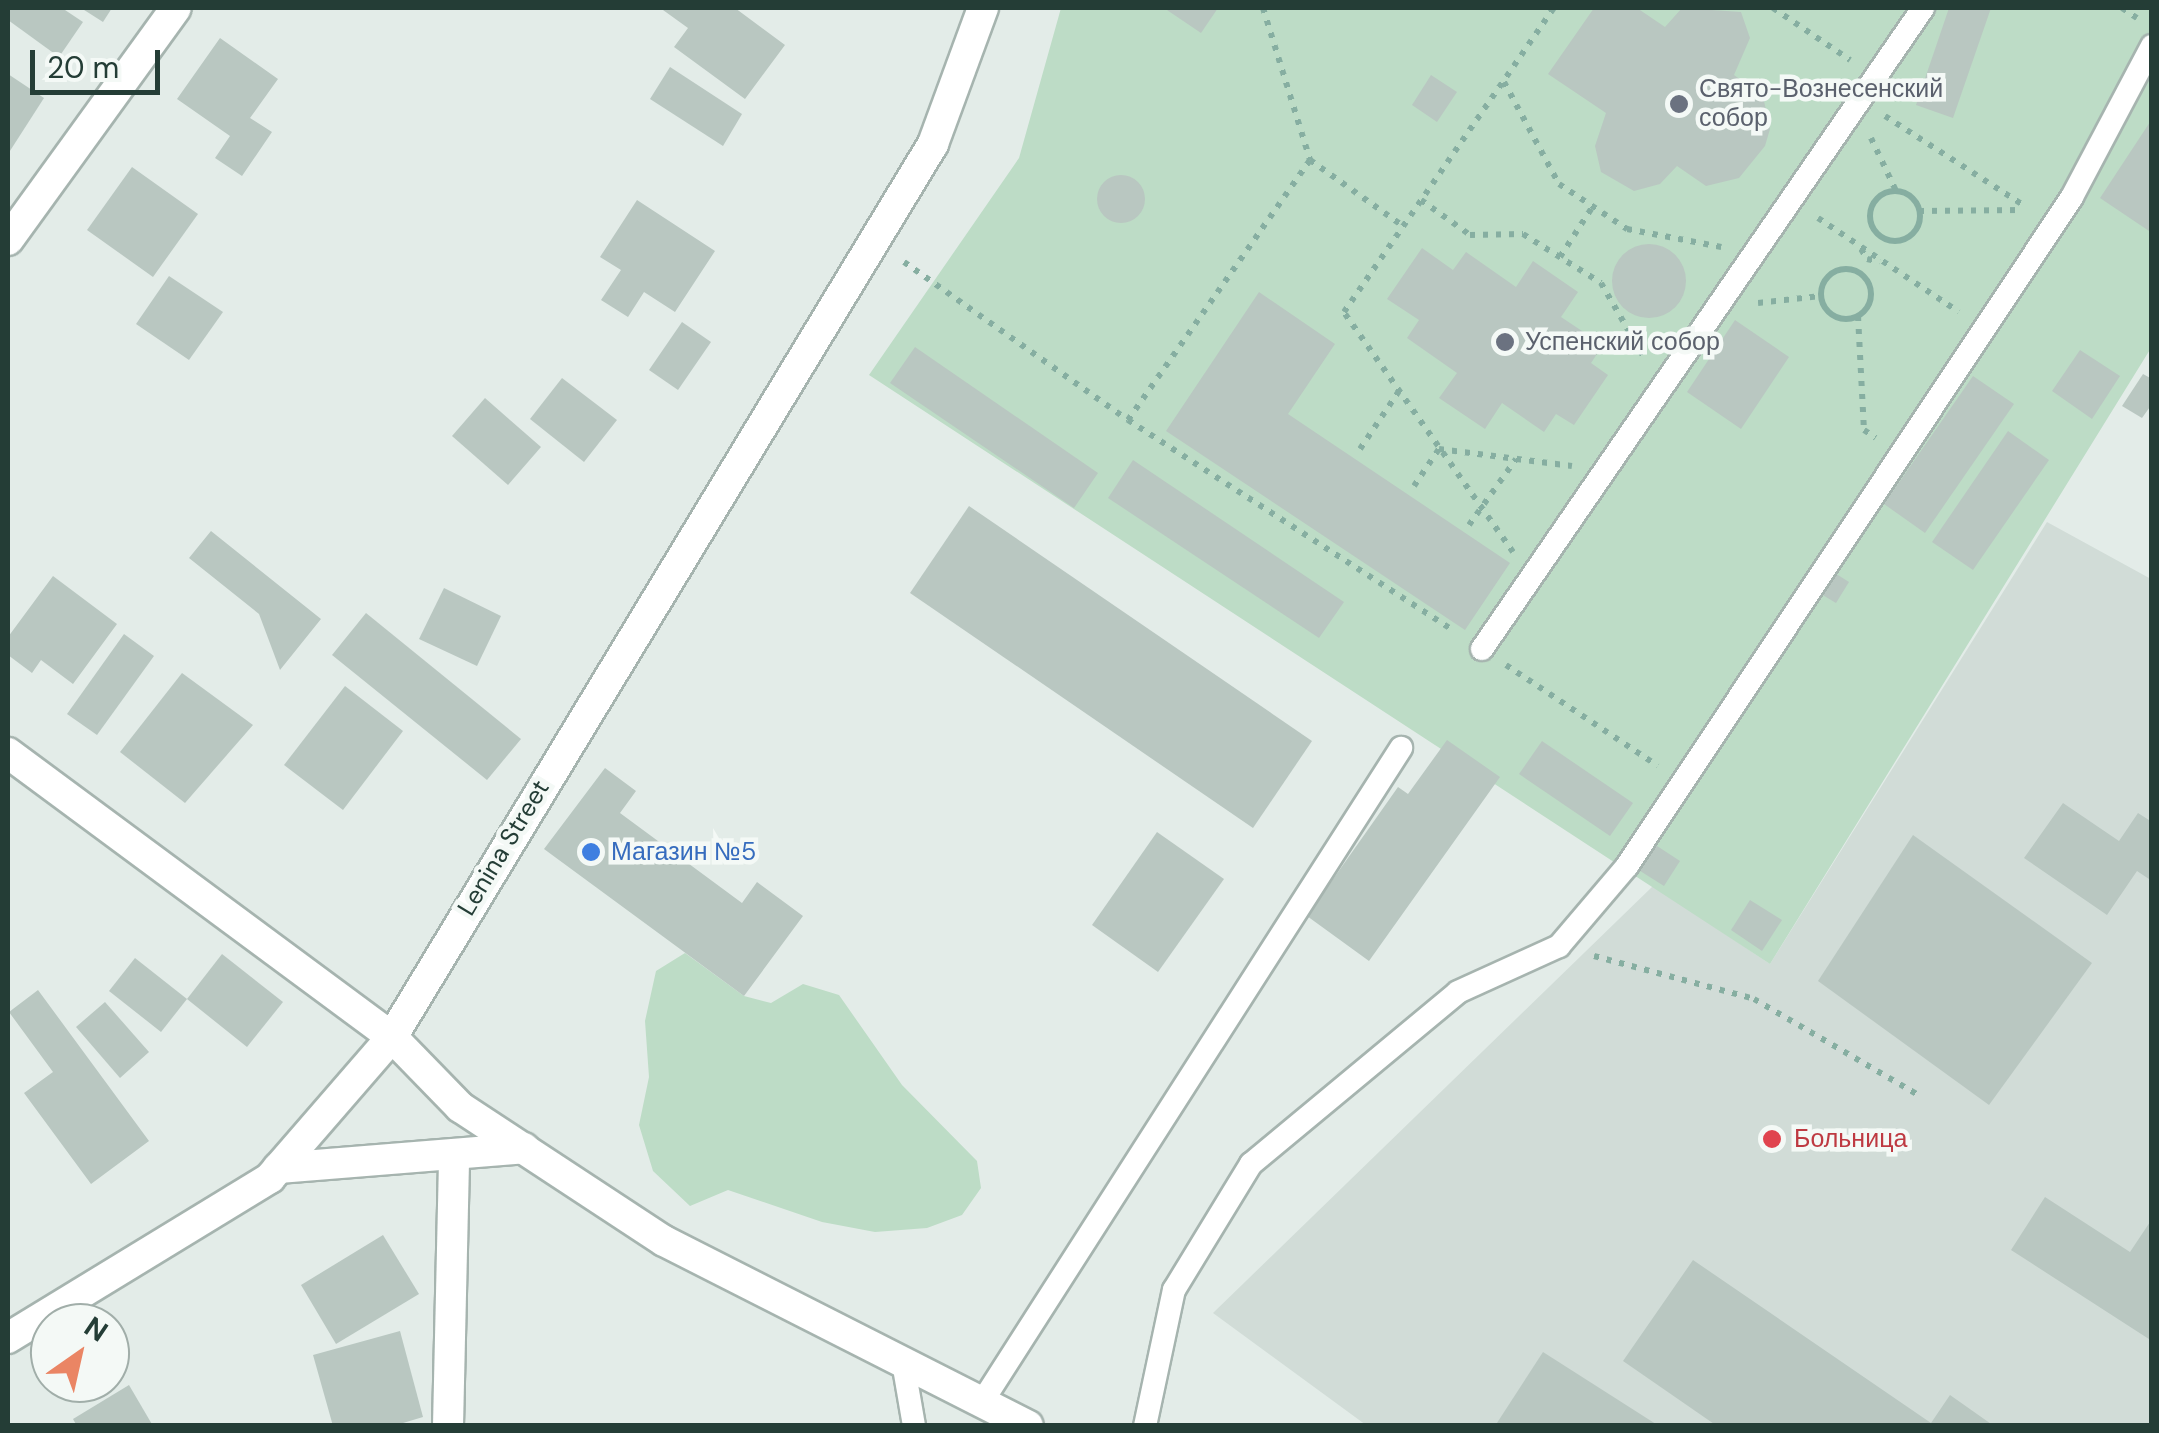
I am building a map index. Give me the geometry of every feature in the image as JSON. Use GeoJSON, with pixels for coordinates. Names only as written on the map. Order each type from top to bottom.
{"type":"FeatureCollection","features":[{"type":"Feature","properties":{"kind":"main road"},"geometry":{"type":"LineString","coordinates":[[8,240],[176,8]]}},
{"type":"Feature","properties":{"kind":"main road","name":"Lenina Street"},"geometry":{"type":"LineString","coordinates":[[278,1168],[392,1037],[933,144],[983,8]]}},
{"type":"Feature","properties":{"kind":"main road"},"geometry":{"type":"LineString","coordinates":[[8,753],[392,1037],[460,1106],[664,1241],[1028,1426]]}},
{"type":"Feature","properties":{"kind":"main road"},"geometry":{"type":"LineString","coordinates":[[8,1338],[278,1168],[524,1148]]}},
{"type":"Feature","properties":{"kind":"main road"},"geometry":{"type":"LineString","coordinates":[[448,1426],[454,1154]]}},
{"type":"Feature","properties":{"kind":"lane"},"geometry":{"type":"LineString","coordinates":[[1482,649],[1664,390],[1922,8]]}},
{"type":"Feature","properties":{"kind":"lane"},"geometry":{"type":"LineString","coordinates":[[1145,1426],[1174,1290],[1251,1164],[1458,992],[1559,946],[1627,866],[2072,197],[2152,46]]}},
{"type":"Feature","properties":{"kind":"lane"},"geometry":{"type":"LineString","coordinates":[[982,1402],[1401,748]]}},
{"type":"Feature","properties":{"kind":"lane"},"geometry":{"type":"LineString","coordinates":[[903,1362],[914,1426]]}},
{"type":"Feature","properties":{"kind":"path"},"geometry":{"type":"LineString","coordinates":[[1263,8],[1310,160],[1403,226]]}},
{"type":"Feature","properties":{"kind":"path"},"geometry":{"type":"LineString","coordinates":[[1538,569],[1512,552],[1344,312],[1554,8]]}},
{"type":"Feature","properties":{"kind":"path"},"geometry":{"type":"LineString","coordinates":[[1773,8],[1876,77]]}},
{"type":"Feature","properties":{"kind":"path"},"geometry":{"type":"LineString","coordinates":[[1504,82],[1559,184],[1628,229],[1756,254]]}},
{"type":"Feature","properties":{"kind":"path"},"geometry":{"type":"LineString","coordinates":[[1858,103],[2031,210],[1919,210],[1896,191],[1858,103]]}},
{"type":"Feature","properties":{"kind":"path"},"geometry":{"type":"LineString","coordinates":[[1128,420],[1310,160]]}},
{"type":"Feature","properties":{"kind":"path"},"geometry":{"type":"LineString","coordinates":[[1881,238],[1871,226],[1870,209],[1880,195],[1896,191]]}},
{"type":"Feature","properties":{"kind":"path"},"geometry":{"type":"LineString","coordinates":[[1421,200],[1470,234],[1524,234],[1601,283],[1664,390]]}},
{"type":"Feature","properties":{"kind":"path"},"geometry":{"type":"LineString","coordinates":[[1792,200],[1860,248],[1867,259],[1880,262],[1984,328]]}},
{"type":"Feature","properties":{"kind":"path"},"geometry":{"type":"LineString","coordinates":[[1560,257],[1593,206]]}},
{"type":"Feature","properties":{"kind":"path"},"geometry":{"type":"LineString","coordinates":[[1881,238],[1906,238],[1918,227],[1919,210]]}},
{"type":"Feature","properties":{"kind":"path"},"geometry":{"type":"LineString","coordinates":[[1874,249],[1881,238]]}},
{"type":"Feature","properties":{"kind":"path"},"geometry":{"type":"LineString","coordinates":[[873,243],[1128,420],[1683,783]]}},
{"type":"Feature","properties":{"kind":"path"},"geometry":{"type":"LineString","coordinates":[[1860,248],[1874,249]]}},
{"type":"Feature","properties":{"kind":"path"},"geometry":{"type":"LineString","coordinates":[[1874,249],[1880,262]]}},
{"type":"Feature","properties":{"kind":"path"},"geometry":{"type":"LineString","coordinates":[[1858,272],[1867,259]]}},
{"type":"Feature","properties":{"kind":"path"},"geometry":{"type":"LineString","coordinates":[[1821,296],[1831,274],[1858,272]]}},
{"type":"Feature","properties":{"kind":"path"},"geometry":{"type":"LineString","coordinates":[[1858,272],[1871,297],[1858,316],[1864,430],[1901,455]]}},
{"type":"Feature","properties":{"kind":"path"},"geometry":{"type":"LineString","coordinates":[[1719,308],[1821,296]]}},
{"type":"Feature","properties":{"kind":"path"},"geometry":{"type":"LineString","coordinates":[[1821,296],[1834,316],[1858,316]]}},
{"type":"Feature","properties":{"kind":"path"},"geometry":{"type":"LineString","coordinates":[[1360,448],[1399,392]]}},
{"type":"Feature","properties":{"kind":"path"},"geometry":{"type":"LineString","coordinates":[[1440,449],[1573,466],[1597,484]]}},
{"type":"Feature","properties":{"kind":"path"},"geometry":{"type":"LineString","coordinates":[[1414,486],[1440,449]]}},
{"type":"Feature","properties":{"kind":"path"},"geometry":{"type":"LineString","coordinates":[[1469,526],[1516,459]]}},
{"type":"Feature","properties":{"kind":"path"},"geometry":{"type":"LineString","coordinates":[[1559,946],[1754,999],[1922,1097]]}},
{"type":"Feature","properties":{"kind":"shaded area","name":"Больница"},"geometry":{"type":"Polygon","coordinates":[[[2047,522],[2151,579],[2151,1425],[1366,1425],[1213,1313],[1653,886],[1770,964],[2047,522]]]}},
{"type":"Feature","properties":{"kind":"green space"},"geometry":{"type":"Polygon","coordinates":[[[1061,8],[2151,8],[2151,348],[1770,964],[869,375],[1019,158],[1061,8]]]}},
{"type":"Feature","properties":{"kind":"green space"},"geometry":{"type":"Polygon","coordinates":[[[685,953],[744,996],[771,1003],[803,984],[839,995],[902,1085],[977,1161],[981,1188],[962,1215],[927,1228],[875,1232],[822,1222],[728,1190],[690,1206],[653,1171],[639,1125],[649,1077],[645,1021],[656,971],[685,953]]]}},
{"type":"Feature","properties":{"kind":"building"},"geometry":{"type":"Polygon","coordinates":[[[8,8],[62,8],[83,22],[59,57],[8,20],[8,8]]]}},
{"type":"Feature","properties":{"kind":"building"},"geometry":{"type":"Polygon","coordinates":[[[81,8],[112,8],[103,22],[81,8]]]}},
{"type":"Feature","properties":{"kind":"building"},"geometry":{"type":"Polygon","coordinates":[[[735,8],[785,45],[745,99],[674,47],[688,28],[663,10],[735,8]]]}},
{"type":"Feature","properties":{"kind":"building"},"geometry":{"type":"Polygon","coordinates":[[[1164,8],[1218,8],[1201,33],[1164,8]]]}},
{"type":"Feature","properties":{"kind":"building","name":"Свято-Вознесенский собор"},"geometry":{"type":"Polygon","coordinates":[[[1594,8],[1637,8],[1665,27],[1682,8],[1741,12],[1750,38],[1734,75],[1763,96],[1770,129],[1765,146],[1739,178],[1706,186],[1677,166],[1660,184],[1634,191],[1601,172],[1595,146],[1606,113],[1548,74],[1594,8]]]}},
{"type":"Feature","properties":{"kind":"building"},"geometry":{"type":"Polygon","coordinates":[[[1949,8],[1991,8],[1953,118],[1916,105],[1949,8]]]}},
{"type":"Feature","properties":{"kind":"building"},"geometry":{"type":"Polygon","coordinates":[[[220,38],[278,79],[250,118],[272,132],[242,176],[215,158],[230,136],[177,99],[220,38]]]}},
{"type":"Feature","properties":{"kind":"building"},"geometry":{"type":"Polygon","coordinates":[[[670,67],[742,114],[723,146],[650,99],[670,67]]]}},
{"type":"Feature","properties":{"kind":"building"},"geometry":{"type":"Polygon","coordinates":[[[8,74],[44,98],[8,154],[8,74]]]}},
{"type":"Feature","properties":{"kind":"building"},"geometry":{"type":"Polygon","coordinates":[[[1431,75],[1457,92],[1437,122],[1412,105],[1431,75]]]}},
{"type":"Feature","properties":{"kind":"building"},"geometry":{"type":"Polygon","coordinates":[[[2152,119],[2152,233],[2100,198],[2152,119]]]}},
{"type":"Feature","properties":{"kind":"building"},"geometry":{"type":"Polygon","coordinates":[[[132,167],[198,214],[153,277],[87,230],[132,167]]]}},
{"type":"Feature","properties":{"kind":"building"},"geometry":{"type":"Polygon","coordinates":[[[1121,175],[1138,182],[1145,199],[1138,216],[1121,223],[1104,216],[1097,199],[1104,182],[1121,175]]]}},
{"type":"Feature","properties":{"kind":"building"},"geometry":{"type":"Polygon","coordinates":[[[637,200],[715,251],[675,312],[644,292],[628,317],[601,300],[621,270],[600,257],[637,200]]]}},
{"type":"Feature","properties":{"kind":"building"},"geometry":{"type":"Polygon","coordinates":[[[1649,244],[1663,246],[1675,255],[1684,267],[1684,295],[1675,307],[1663,316],[1649,318],[1635,316],[1623,307],[1614,295],[1612,281],[1614,267],[1623,255],[1635,246],[1649,244]]]}},
{"type":"Feature","properties":{"kind":"building","name":"Успенский собор"},"geometry":{"type":"Polygon","coordinates":[[[1422,248],[1453,270],[1466,252],[1516,287],[1533,261],[1578,292],[1561,317],[1603,345],[1591,363],[1608,375],[1574,425],[1556,414],[1544,432],[1502,403],[1485,429],[1439,398],[1457,373],[1407,338],[1419,320],[1387,299],[1422,248]]]}},
{"type":"Feature","properties":{"kind":"building"},"geometry":{"type":"Polygon","coordinates":[[[169,276],[223,312],[189,360],[136,324],[169,276]]]}},
{"type":"Feature","properties":{"kind":"building"},"geometry":{"type":"Polygon","coordinates":[[[1259,292],[1335,344],[1288,414],[1510,563],[1465,630],[1166,431],[1259,292]]]}},
{"type":"Feature","properties":{"kind":"building"},"geometry":{"type":"Polygon","coordinates":[[[1735,320],[1789,357],[1741,429],[1687,392],[1735,320]]]}},
{"type":"Feature","properties":{"kind":"building"},"geometry":{"type":"Polygon","coordinates":[[[682,322],[711,342],[678,390],[649,370],[682,322]]]}},
{"type":"Feature","properties":{"kind":"building"},"geometry":{"type":"Polygon","coordinates":[[[915,347],[1098,473],[1074,508],[890,383],[915,347]]]}},
{"type":"Feature","properties":{"kind":"building"},"geometry":{"type":"Polygon","coordinates":[[[2080,350],[2120,376],[2092,419],[2052,391],[2080,350]]]}},
{"type":"Feature","properties":{"kind":"building"},"geometry":{"type":"Polygon","coordinates":[[[2143,374],[2152,379],[2152,404],[2142,418],[2122,406],[2143,374]]]}},
{"type":"Feature","properties":{"kind":"building"},"geometry":{"type":"Polygon","coordinates":[[[1973,376],[2014,404],[1925,533],[1884,504],[1973,376]]]}},
{"type":"Feature","properties":{"kind":"building"},"geometry":{"type":"Polygon","coordinates":[[[562,378],[617,420],[584,462],[530,419],[562,378]]]}},
{"type":"Feature","properties":{"kind":"building"},"geometry":{"type":"Polygon","coordinates":[[[485,398],[541,447],[508,485],[452,436],[485,398]]]}},
{"type":"Feature","properties":{"kind":"building"},"geometry":{"type":"Polygon","coordinates":[[[2008,431],[2049,460],[1973,570],[1932,542],[2008,431]]]}},
{"type":"Feature","properties":{"kind":"building"},"geometry":{"type":"Polygon","coordinates":[[[1133,460],[1344,602],[1319,638],[1108,498],[1133,460]]]}},
{"type":"Feature","properties":{"kind":"building"},"geometry":{"type":"Polygon","coordinates":[[[969,506],[1312,741],[1253,828],[910,593],[969,506]]]}},
{"type":"Feature","properties":{"kind":"building"},"geometry":{"type":"Polygon","coordinates":[[[211,531],[321,619],[280,670],[259,614],[189,558],[211,531]]]}},
{"type":"Feature","properties":{"kind":"building"},"geometry":{"type":"Polygon","coordinates":[[[1830,570],[1849,582],[1836,603],[1816,591],[1830,570]]]}},
{"type":"Feature","properties":{"kind":"building"},"geometry":{"type":"Polygon","coordinates":[[[53,576],[117,624],[73,684],[41,660],[32,673],[8,655],[8,637],[53,576]]]}},
{"type":"Feature","properties":{"kind":"building"},"geometry":{"type":"Polygon","coordinates":[[[444,588],[501,616],[477,666],[419,639],[444,588]]]}},
{"type":"Feature","properties":{"kind":"building"},"geometry":{"type":"Polygon","coordinates":[[[366,613],[521,739],[487,780],[332,655],[366,613]]]}},
{"type":"Feature","properties":{"kind":"building"},"geometry":{"type":"Polygon","coordinates":[[[124,634],[154,656],[97,735],[67,714],[124,634]]]}},
{"type":"Feature","properties":{"kind":"building"},"geometry":{"type":"Polygon","coordinates":[[[182,673],[253,725],[185,803],[120,752],[182,673]]]}},
{"type":"Feature","properties":{"kind":"building"},"geometry":{"type":"Polygon","coordinates":[[[345,686],[403,731],[343,810],[284,765],[345,686]]]}},
{"type":"Feature","properties":{"kind":"building"},"geometry":{"type":"Polygon","coordinates":[[[1447,740],[1500,777],[1369,961],[1307,916],[1398,787],[1408,794],[1447,740]]]}},
{"type":"Feature","properties":{"kind":"building"},"geometry":{"type":"Polygon","coordinates":[[[1542,741],[1633,803],[1610,836],[1519,774],[1542,741]]]}},
{"type":"Feature","properties":{"kind":"building"},"geometry":{"type":"Polygon","coordinates":[[[605,768],[636,791],[620,813],[742,903],[757,882],[803,916],[744,996],[544,849],[605,768]]]}},
{"type":"Feature","properties":{"kind":"building"},"geometry":{"type":"Polygon","coordinates":[[[2063,803],[2119,841],[2138,813],[2152,822],[2152,881],[2137,871],[2107,915],[2024,858],[2063,803]]]}},
{"type":"Feature","properties":{"kind":"building"},"geometry":{"type":"Polygon","coordinates":[[[1157,832],[1224,879],[1158,972],[1092,925],[1157,832]]]}},
{"type":"Feature","properties":{"kind":"building"},"geometry":{"type":"Polygon","coordinates":[[[1913,835],[2092,963],[1989,1105],[1818,981],[1913,835]]]}},
{"type":"Feature","properties":{"kind":"building"},"geometry":{"type":"Polygon","coordinates":[[[1654,844],[1680,861],[1664,886],[1637,869],[1654,844]]]}},
{"type":"Feature","properties":{"kind":"building"},"geometry":{"type":"Polygon","coordinates":[[[1750,900],[1782,920],[1762,951],[1731,930],[1750,900]]]}},
{"type":"Feature","properties":{"kind":"building"},"geometry":{"type":"Polygon","coordinates":[[[222,954],[283,1002],[247,1047],[187,999],[222,954]]]}},
{"type":"Feature","properties":{"kind":"building"},"geometry":{"type":"Polygon","coordinates":[[[135,958],[187,999],[161,1032],[109,991],[135,958]]]}},
{"type":"Feature","properties":{"kind":"building"},"geometry":{"type":"Polygon","coordinates":[[[38,990],[149,1141],[91,1184],[24,1093],[53,1072],[9,1012],[38,990]]]}},
{"type":"Feature","properties":{"kind":"building"},"geometry":{"type":"Polygon","coordinates":[[[105,1002],[149,1052],[120,1078],[76,1027],[105,1002]]]}},
{"type":"Feature","properties":{"kind":"building"},"geometry":{"type":"Polygon","coordinates":[[[2045,1197],[2130,1252],[2152,1219],[2152,1341],[2011,1250],[2045,1197]]]}},
{"type":"Feature","properties":{"kind":"building"},"geometry":{"type":"Polygon","coordinates":[[[383,1235],[419,1294],[336,1344],[301,1285],[383,1235]]]}},
{"type":"Feature","properties":{"kind":"building"},"geometry":{"type":"Polygon","coordinates":[[[1693,1260],[1931,1423],[1950,1395],[1994,1426],[1717,1426],[1623,1361],[1693,1260]]]}},
{"type":"Feature","properties":{"kind":"building"},"geometry":{"type":"Polygon","coordinates":[[[400,1331],[423,1417],[393,1426],[333,1426],[313,1355],[400,1331]]]}},
{"type":"Feature","properties":{"kind":"building"},"geometry":{"type":"Polygon","coordinates":[[[1543,1352],[1659,1426],[1495,1426],[1543,1352]]]}},
{"type":"Feature","properties":{"kind":"building"},"geometry":{"type":"Polygon","coordinates":[[[130,1387],[153,1426],[77,1426],[73,1419],[99,1403],[130,1403],[130,1387]]]}},
{"type":"Feature","properties":{"kind":"place","name":"Свято-Вознесенский собор"},"geometry":{"type":"Point","coordinates":[1679,104]}},
{"type":"Feature","properties":{"kind":"place","name":"Успенский собор"},"geometry":{"type":"Point","coordinates":[1505,342]}},
{"type":"Feature","properties":{"kind":"place","name":"Магазин №5"},"geometry":{"type":"Point","coordinates":[591,852]}},
{"type":"Feature","properties":{"kind":"place","name":"Больница"},"geometry":{"type":"Point","coordinates":[1772,1139]}}]}
